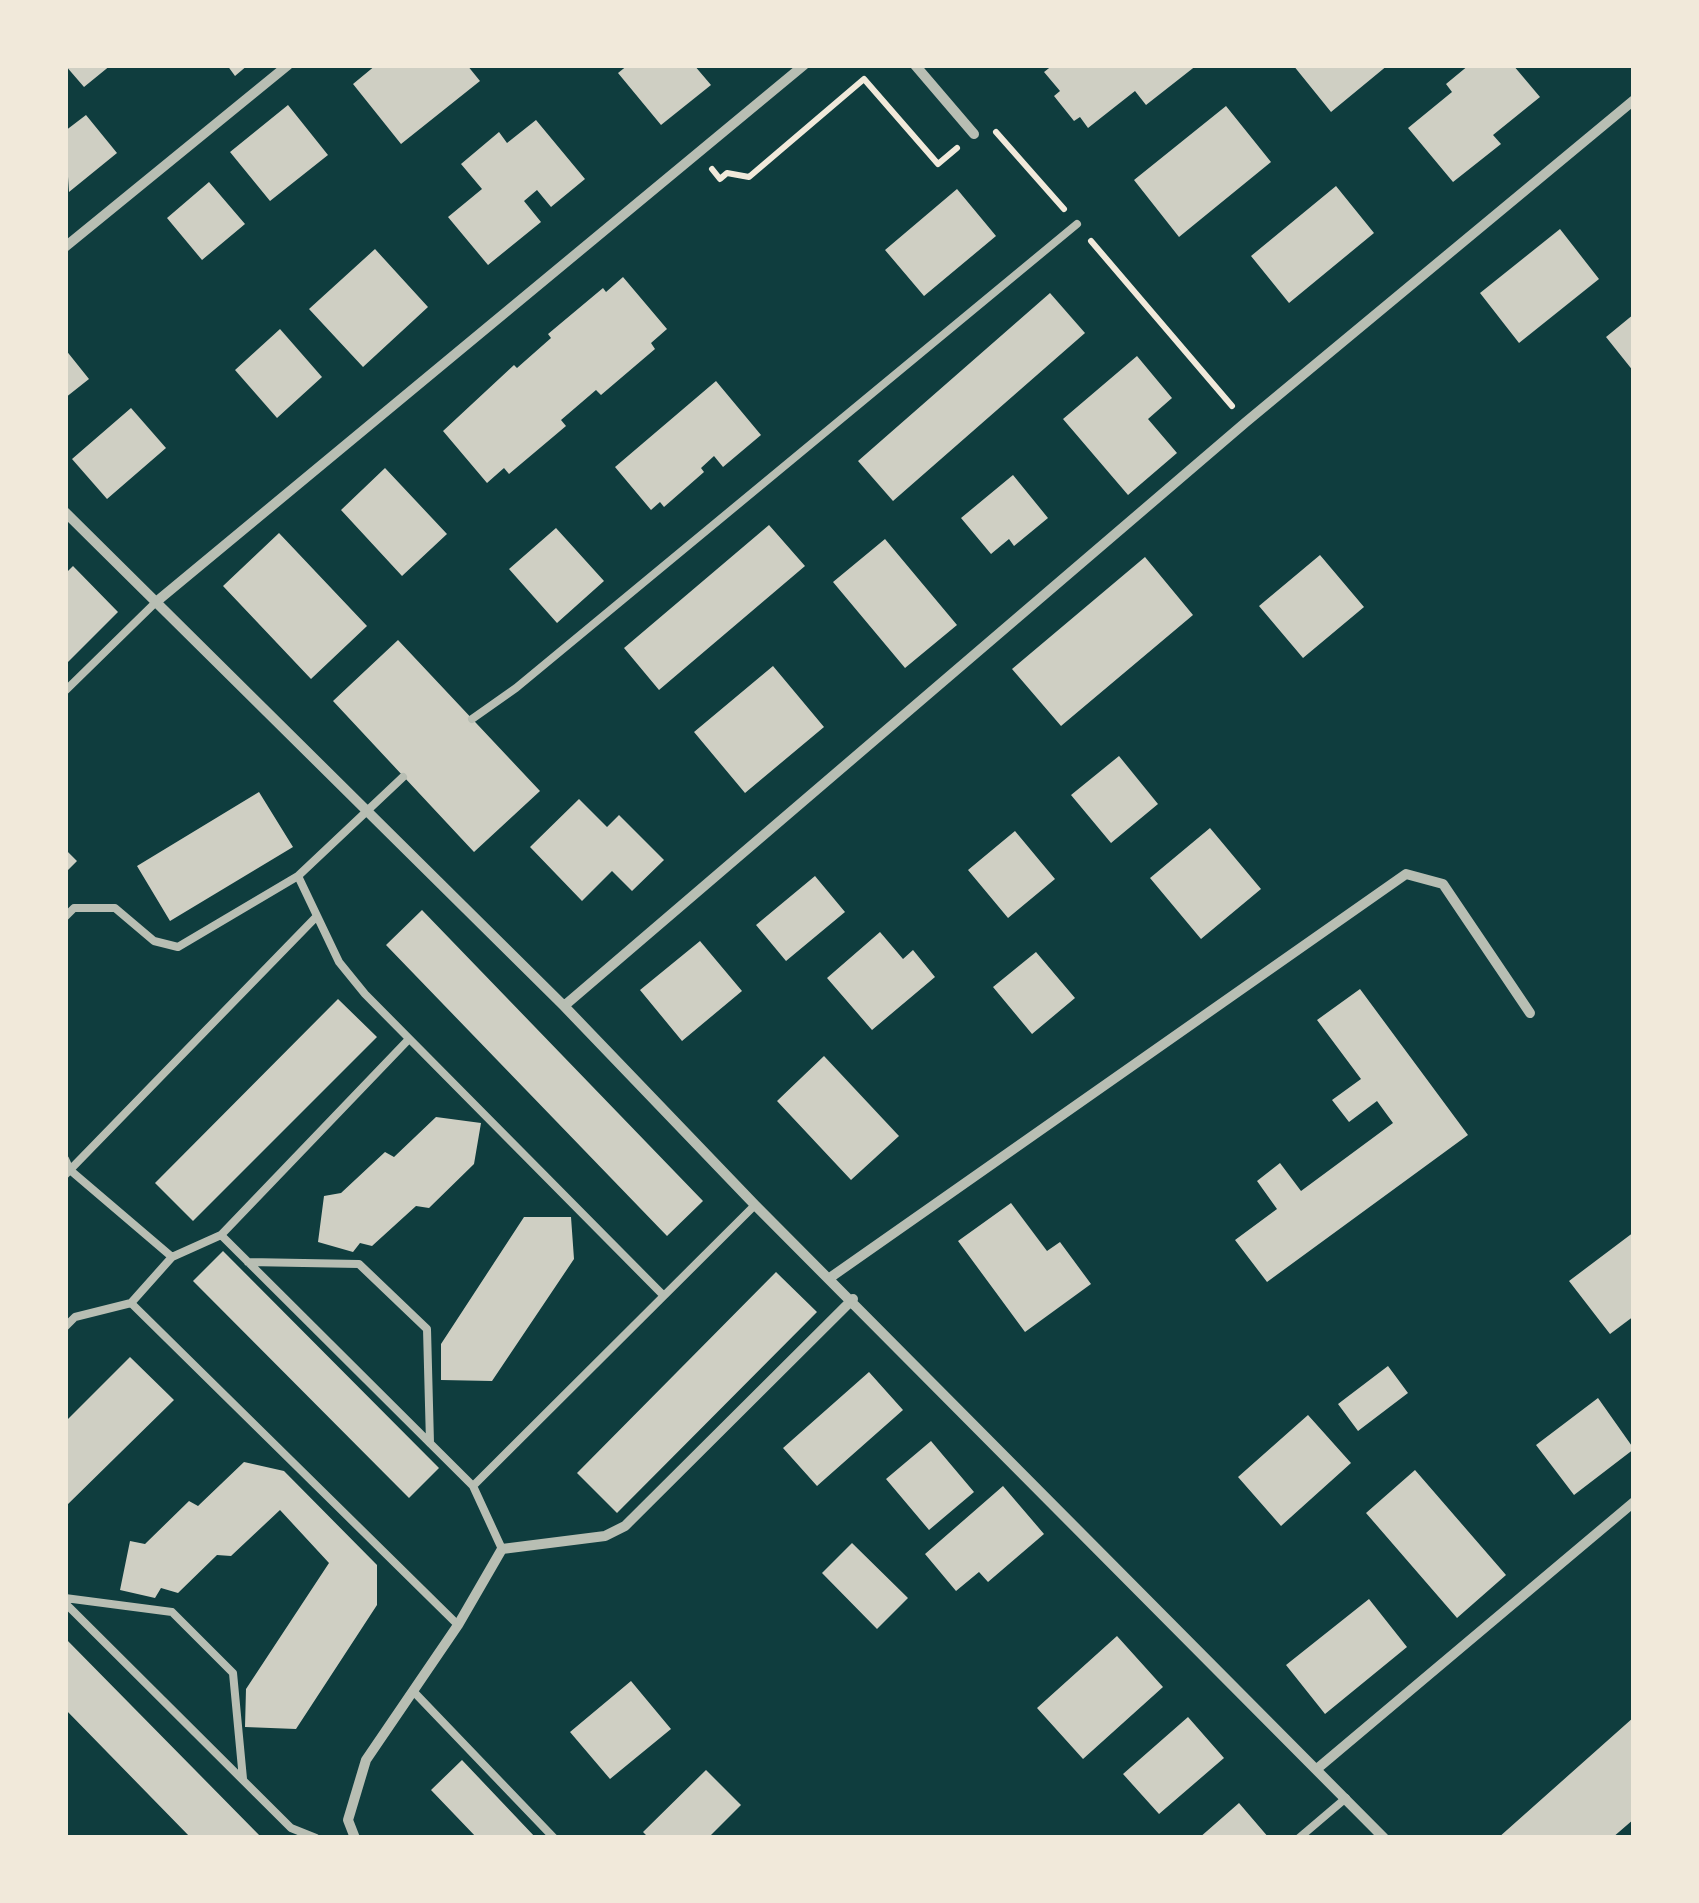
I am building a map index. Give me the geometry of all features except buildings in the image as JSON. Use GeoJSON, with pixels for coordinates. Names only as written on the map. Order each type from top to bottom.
{"type":"FeatureCollection","features":[{"type":"Feature","properties":{"kind":"street"},"geometry":{"type":"LineString","coordinates":[[65,248],[288,65]]}},
{"type":"Feature","properties":{"kind":"street"},"geometry":{"type":"LineString","coordinates":[[156,602],[804,65]]}},
{"type":"Feature","properties":{"kind":"street"},"geometry":{"type":"LineString","coordinates":[[915,65],[974,134]]}},
{"type":"Feature","properties":{"kind":"street"},"geometry":{"type":"LineString","coordinates":[[564,1006],[1246,422],[1634,100]]}},
{"type":"Feature","properties":{"kind":"street"},"geometry":{"type":"LineString","coordinates":[[65,512],[564,1006],[755,1205],[831,1276],[1384,1838]]}},
{"type":"Feature","properties":{"kind":"street"},"geometry":{"type":"LineString","coordinates":[[831,1276],[1406,874],[1443,884],[1530,1013]]}},
{"type":"Feature","properties":{"kind":"street"},"geometry":{"type":"LineString","coordinates":[[355,1838],[348,1820],[366,1760],[458,1625],[502,1549],[605,1536],[625,1526],[853,1300]]}},
{"type":"Feature","properties":{"kind":"street"},"geometry":{"type":"LineString","coordinates":[[1318,1768],[1633,1504]]}},
{"type":"Feature","properties":{"kind":"lane"},"geometry":{"type":"LineString","coordinates":[[472,720],[1077,224]]}},
{"type":"Feature","properties":{"kind":"lane"},"geometry":{"type":"LineString","coordinates":[[65,691],[156,602]]}},
{"type":"Feature","properties":{"kind":"lane"},"geometry":{"type":"LineString","coordinates":[[65,917],[74,908],[114,908],[154,941],[178,947],[298,876],[403,777]]}},
{"type":"Feature","properties":{"kind":"lane"},"geometry":{"type":"LineString","coordinates":[[298,876],[339,962],[409,1039],[662,1294]]}},
{"type":"Feature","properties":{"kind":"lane"},"geometry":{"type":"LineString","coordinates":[[67,1172],[317,916]]}},
{"type":"Feature","properties":{"kind":"lane"},"geometry":{"type":"LineString","coordinates":[[65,1327],[75,1317],[131,1303],[172,1257],[221,1234],[409,1039]]}},
{"type":"Feature","properties":{"kind":"lane"},"geometry":{"type":"LineString","coordinates":[[65,1159],[67,1172],[172,1257]]}},
{"type":"Feature","properties":{"kind":"lane"},"geometry":{"type":"LineString","coordinates":[[473,1486],[755,1205]]}},
{"type":"Feature","properties":{"kind":"lane"},"geometry":{"type":"LineString","coordinates":[[221,1234],[473,1486],[502,1549]]}},
{"type":"Feature","properties":{"kind":"lane"},"geometry":{"type":"LineString","coordinates":[[248,1262],[358,1264],[427,1329],[430,1442]]}},
{"type":"Feature","properties":{"kind":"lane"},"geometry":{"type":"LineString","coordinates":[[131,1303],[458,1625]]}},
{"type":"Feature","properties":{"kind":"lane"},"geometry":{"type":"LineString","coordinates":[[65,1601],[172,1612],[233,1673],[244,1781]]}},
{"type":"Feature","properties":{"kind":"lane"},"geometry":{"type":"LineString","coordinates":[[65,1601],[291,1828],[316,1838]]}},
{"type":"Feature","properties":{"kind":"lane"},"geometry":{"type":"LineString","coordinates":[[414,1692],[554,1838]]}},
{"type":"Feature","properties":{"kind":"lane"},"geometry":{"type":"LineString","coordinates":[[1299,1838],[1346,1798]]}},
{"type":"Feature","properties":{"kind":"path"},"geometry":{"type":"LineString","coordinates":[[698,152],[720,179],[727,173],[749,178],[864,80],[938,164],[988,122],[1246,422]]}}]}
